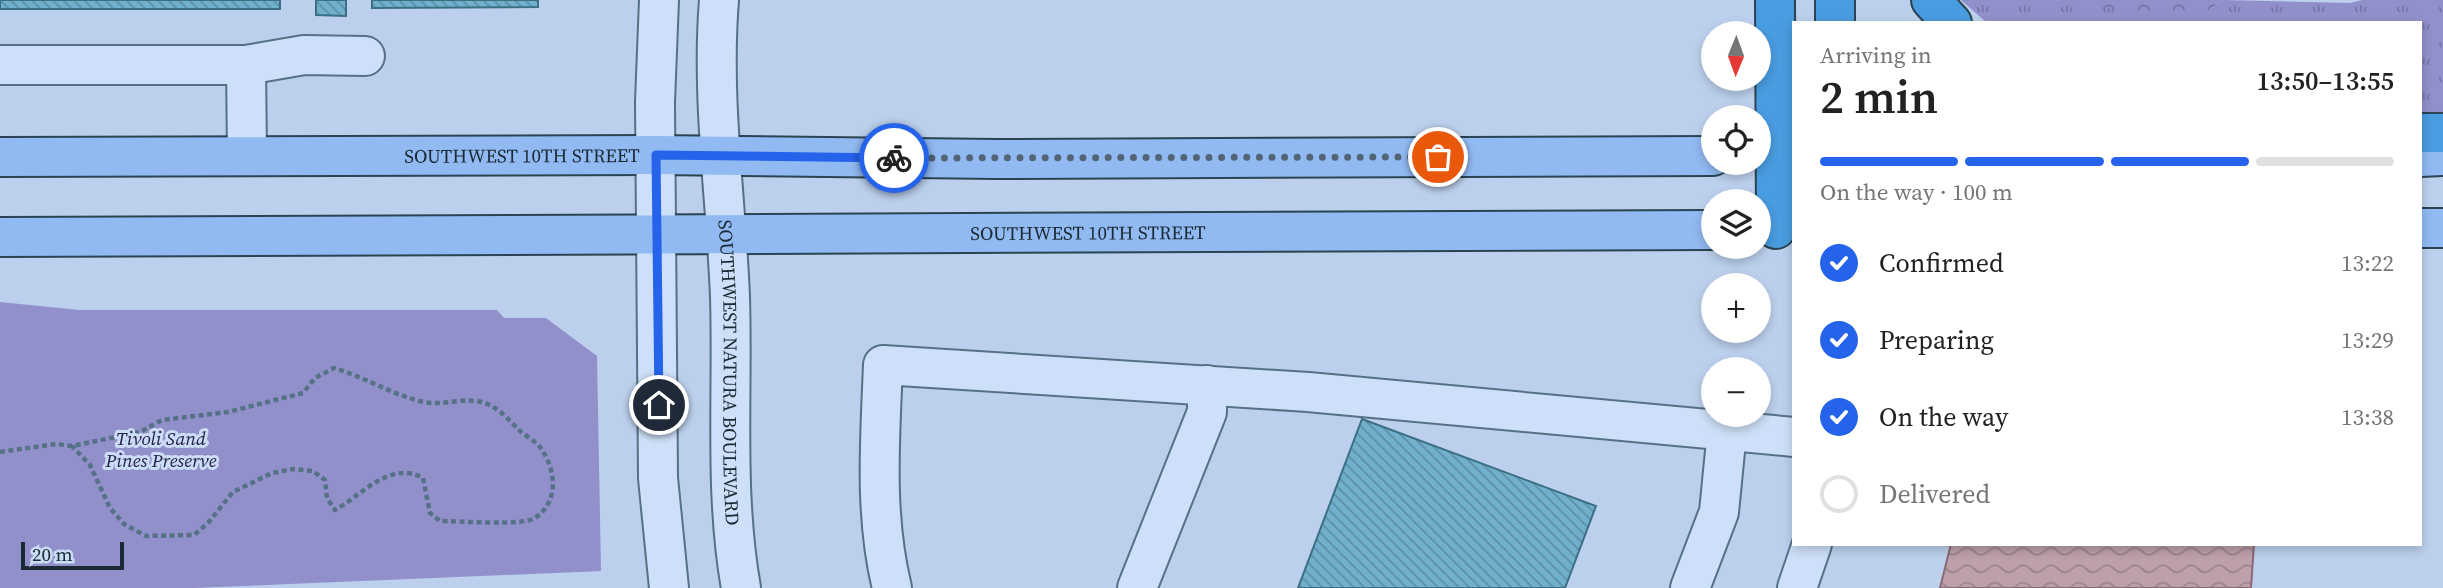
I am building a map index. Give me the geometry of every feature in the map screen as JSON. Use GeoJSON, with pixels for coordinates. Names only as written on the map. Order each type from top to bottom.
{"type":"FeatureCollection","features":[{"type":"Feature","properties":{"kind":"highway"},"geometry":{"type":"LineString","coordinates":[[1774,0],[1776,156],[1780,224]]}},
{"type":"Feature","properties":{"kind":"highway"},"geometry":{"type":"LineString","coordinates":[[1835,0],[1835,21]]}},
{"type":"Feature","properties":{"kind":"highway"},"geometry":{"type":"LineString","coordinates":[[1931,0],[1950,21]]}},
{"type":"Feature","properties":{"kind":"highway"},"geometry":{"type":"LineString","coordinates":[[2422,133],[2443,133]]}},
{"type":"Feature","properties":{"kind":"main road","name":"SOUTHWEST 10TH STREET"},"geometry":{"type":"LineString","coordinates":[[0,157],[656,155],[997,159],[1701,156]]}},
{"type":"Feature","properties":{"kind":"main road"},"geometry":{"type":"LineString","coordinates":[[2422,157],[2443,156]]}},
{"type":"Feature","properties":{"kind":"main road","name":"SOUTHWEST 10TH STREET"},"geometry":{"type":"LineString","coordinates":[[0,237],[728,237],[1701,230]]}},
{"type":"Feature","properties":{"kind":"street"},"geometry":{"type":"LineString","coordinates":[[659,0],[656,155],[658,478],[668,588]]}},
{"type":"Feature","properties":{"kind":"street","name":"SOUTHWEST NATURA BOULEVARD"},"geometry":{"type":"LineString","coordinates":[[719,0],[716,102],[728,237],[732,516],[741,588]]}},
{"type":"Feature","properties":{"kind":"street"},"geometry":{"type":"LineString","coordinates":[[0,65],[246,65],[304,55],[365,56]]}},
{"type":"Feature","properties":{"kind":"street"},"geometry":{"type":"LineString","coordinates":[[246,65],[247,155]]}},
{"type":"Feature","properties":{"kind":"street"},"geometry":{"type":"LineString","coordinates":[[892,588],[882,544],[878,498],[883,365],[1206,385],[1792,437]]}},
{"type":"Feature","properties":{"kind":"street"},"geometry":{"type":"LineString","coordinates":[[1137,588],[1207,412],[1206,385]]}},
{"type":"Feature","properties":{"kind":"street"},"geometry":{"type":"LineString","coordinates":[[1690,588],[1718,512],[1727,431]]}},
{"type":"Feature","properties":{"kind":"street"},"geometry":{"type":"LineString","coordinates":[[1797,588],[1811,546]]}},
{"type":"Feature","properties":{"kind":"path"},"geometry":{"type":"LineString","coordinates":[[0,452],[56,444],[72,446],[140,432],[162,420],[228,412],[303,393],[316,378],[334,368],[403,397],[440,405],[481,402],[500,412],[539,446],[550,465],[555,485],[548,503],[534,519],[502,524],[481,520],[440,521],[430,513],[423,478],[411,471],[399,471],[380,480],[335,510],[327,498],[325,480],[313,471],[293,469],[272,473],[233,492],[208,523],[194,535],[146,536],[124,524],[110,508],[90,465],[72,446]]}},
{"type":"Feature","properties":{"kind":"green space"},"geometry":{"type":"Polygon","coordinates":[[[1961,0],[2054,0],[2207,12],[2223,0],[2350,3],[2362,0],[2443,0],[2443,114],[2422,114],[2422,21],[1985,21],[1961,0]]]}},
{"type":"Feature","properties":{"kind":"green space"},"geometry":{"type":"Polygon","coordinates":[[[2054,0],[2223,0],[2207,12],[2166,16],[2054,0]]]}},
{"type":"Feature","properties":{"kind":"green space","name":"Tivoli Sand Pines Preserve"},"geometry":{"type":"Polygon","coordinates":[[[0,302],[79,310],[497,310],[504,318],[546,318],[597,356],[601,571],[194,588],[0,588],[0,302]]]}},
{"type":"Feature","properties":{"kind":"water"},"geometry":{"type":"Polygon","coordinates":[[[1950,546],[2254,546],[2251,588],[1940,588],[1950,546]]]}},
{"type":"Feature","properties":{"kind":"building"},"geometry":{"type":"Polygon","coordinates":[[[0,0],[280,0],[280,9],[0,9],[0,0]]]}},
{"type":"Feature","properties":{"kind":"building"},"geometry":{"type":"Polygon","coordinates":[[[316,0],[346,0],[346,16],[316,15],[316,0]]]}},
{"type":"Feature","properties":{"kind":"building"},"geometry":{"type":"Polygon","coordinates":[[[372,0],[538,0],[538,7],[372,8],[372,0]]]}},
{"type":"Feature","properties":{"kind":"building"},"geometry":{"type":"Polygon","coordinates":[[[1362,419],[1596,506],[1565,588],[1298,588],[1362,419]]]}},
{"type":"Feature","properties":{"kind":"way so far"},"geometry":{"type":"LineString","coordinates":[[894,158],[1438,157]]}},
{"type":"Feature","properties":{"kind":"route"},"geometry":{"type":"LineString","coordinates":[[659,405],[656,155],[894,158]]}}]}
